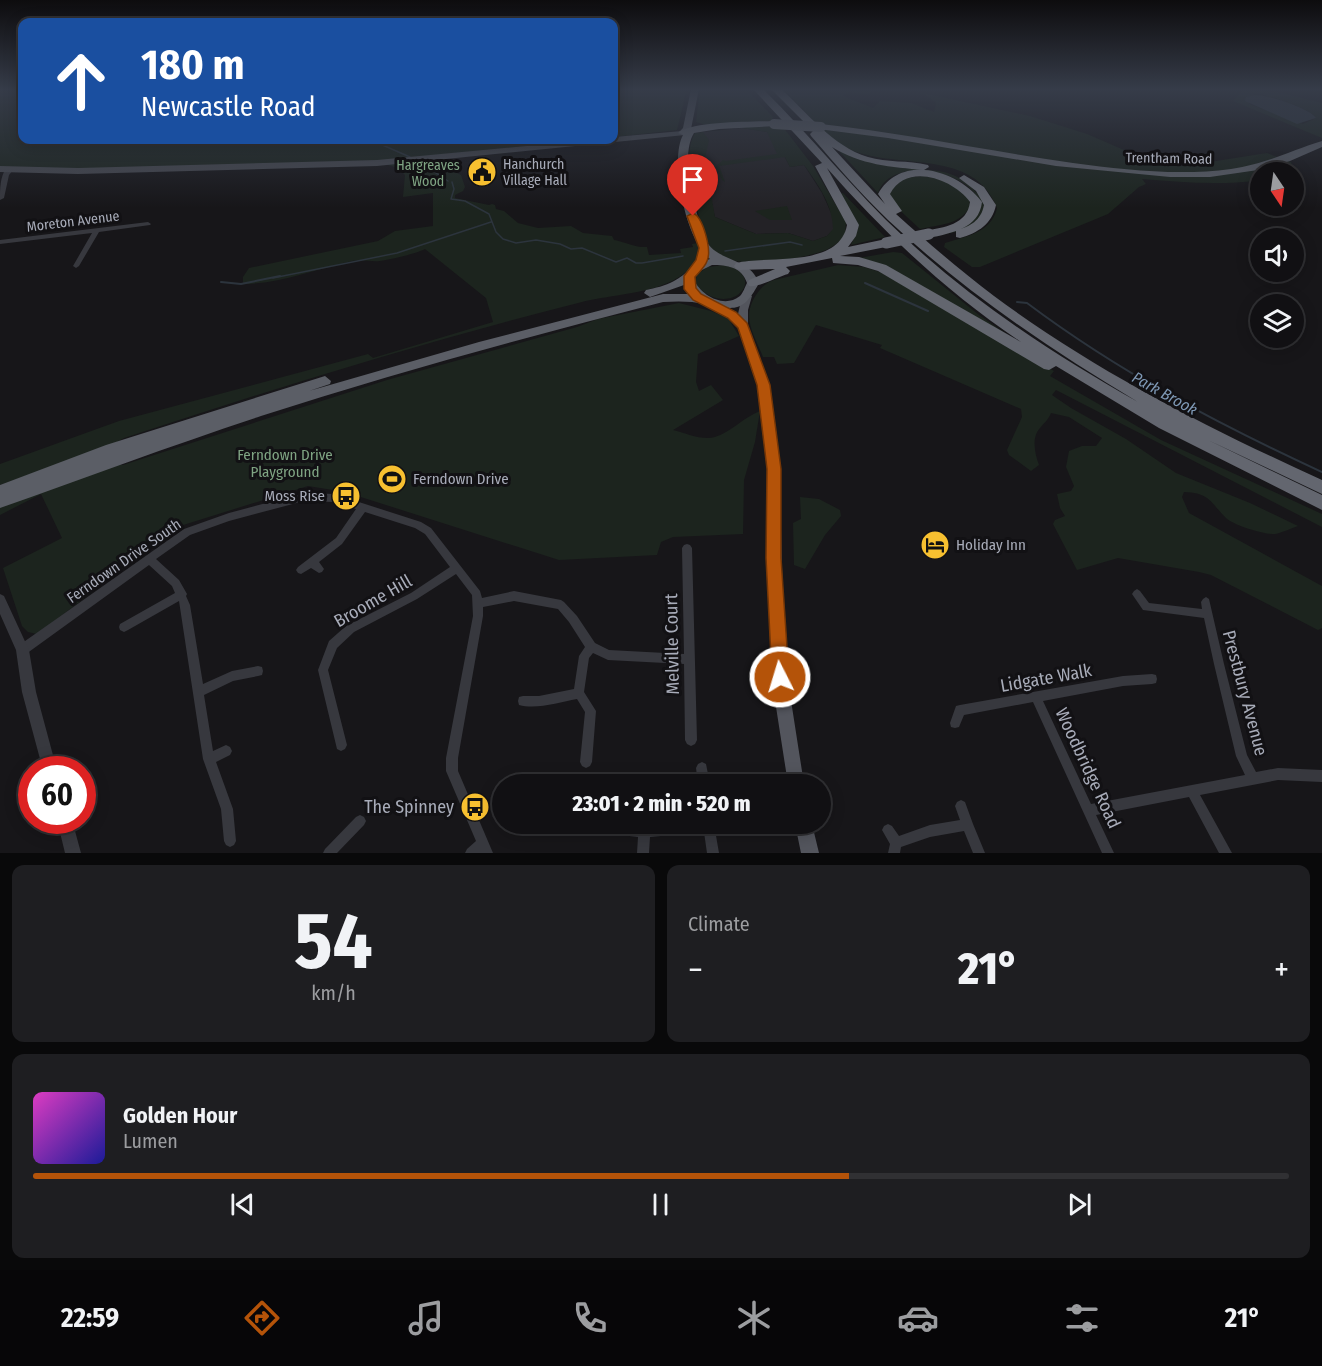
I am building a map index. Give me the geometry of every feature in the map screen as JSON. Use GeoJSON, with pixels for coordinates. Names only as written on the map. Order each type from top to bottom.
{"type":"FeatureCollection","features":[{"type":"Feature","properties":{"kind":"highway","name":"Trentham Road"},"geometry":{"type":"LineString","coordinates":[[684,139],[711,129]]}},
{"type":"Feature","properties":{"kind":"highway"},"geometry":{"type":"LineString","coordinates":[[790,129],[815,159],[852,221],[853,228],[849,240],[832,257]]}},
{"type":"Feature","properties":{"kind":"highway"},"geometry":{"type":"LineString","coordinates":[[794,129],[881,221],[921,258],[1017,332],[1126,402],[1219,452],[1322,503]]}},
{"type":"Feature","properties":{"kind":"highway"},"geometry":{"type":"LineString","coordinates":[[811,129],[892,217],[972,285],[1023,322],[1131,390],[1191,424],[1322,487]]}},
{"type":"Feature","properties":{"kind":"highway"},"geometry":{"type":"LineString","coordinates":[[704,248],[723,261],[740,266],[769,266],[832,257],[969,231],[985,220],[990,205],[980,189],[949,172],[879,163],[846,151],[818,129]]}},
{"type":"Feature","properties":{"kind":"highway","name":"Trentham Road"},"geometry":{"type":"LineString","coordinates":[[835,129],[886,135],[1056,164],[1157,175],[1204,174],[1249,169],[1290,157],[1322,144]]}},
{"type":"Feature","properties":{"kind":"highway"},"geometry":{"type":"LineString","coordinates":[[684,139],[687,195],[704,248],[699,266]]}},
{"type":"Feature","properties":{"kind":"highway"},"geometry":{"type":"LineString","coordinates":[[932,237],[963,224],[973,216],[976,202],[969,191],[952,180],[937,175],[909,175],[899,177],[889,183],[884,194],[892,207],[944,254],[1005,302],[1126,380],[1294,475]]}},
{"type":"Feature","properties":{"kind":"highway"},"geometry":{"type":"LineString","coordinates":[[0,502],[109,462],[262,411],[417,363],[663,298],[681,297],[728,304],[777,273],[832,257],[859,261],[882,268],[1184,442],[1322,509]]}},
{"type":"Feature","properties":{"kind":"highway"},"geometry":{"type":"LineString","coordinates":[[0,490],[106,451],[296,390],[525,324],[664,290],[689,276],[699,266],[723,261]]}},
{"type":"Feature","properties":{"kind":"highway"},"geometry":{"type":"LineString","coordinates":[[740,266],[748,272],[750,290]]}},
{"type":"Feature","properties":{"kind":"highway"},"geometry":{"type":"LineString","coordinates":[[689,276],[690,289],[706,301]]}},
{"type":"Feature","properties":{"kind":"main road"},"geometry":{"type":"LineString","coordinates":[[618,140],[665,135],[684,139],[687,129]]}},
{"type":"Feature","properties":{"kind":"main road"},"geometry":{"type":"LineString","coordinates":[[5,169],[78,171],[376,163],[572,144]]}},
{"type":"Feature","properties":{"kind":"main road"},"geometry":{"type":"LineString","coordinates":[[750,290],[743,310],[743,326],[764,385],[773,454],[777,642],[782,694],[794,774]]}},
{"type":"Feature","properties":{"kind":"main road"},"geometry":{"type":"LineString","coordinates":[[706,301],[732,315],[743,326]]}},
{"type":"Feature","properties":{"kind":"main road"},"geometry":{"type":"LineString","coordinates":[[806,834],[810,853]]}},
{"type":"Feature","properties":{"kind":"street"},"geometry":{"type":"LineString","coordinates":[[0,198],[5,169]]}},
{"type":"Feature","properties":{"kind":"street","name":"Moreton Avenue"},"geometry":{"type":"LineString","coordinates":[[0,242],[148,224]]}},
{"type":"Feature","properties":{"kind":"street"},"geometry":{"type":"LineString","coordinates":[[76,266],[96,231]]}},
{"type":"Feature","properties":{"kind":"street","name":"Ferndown Drive South"},"geometry":{"type":"LineString","coordinates":[[22,650],[187,532],[290,499],[304,497],[334,498],[418,525],[428,531],[477,594],[478,603]]}},
{"type":"Feature","properties":{"kind":"street"},"geometry":{"type":"LineString","coordinates":[[301,570],[316,565],[339,542],[363,507]]}},
{"type":"Feature","properties":{"kind":"street","name":"Melville Court"},"geometry":{"type":"LineString","coordinates":[[687,548],[691,740]]}},
{"type":"Feature","properties":{"kind":"street"},"geometry":{"type":"LineString","coordinates":[[149,559],[176,582],[182,594],[200,691],[209,759],[227,808],[230,841]]}},
{"type":"Feature","properties":{"kind":"street","name":"Broome Hill"},"geometry":{"type":"LineString","coordinates":[[341,746],[323,670],[333,645],[350,629],[414,596],[457,568]]}},
{"type":"Feature","properties":{"kind":"street"},"geometry":{"type":"LineString","coordinates":[[124,627],[182,594]]}},
{"type":"Feature","properties":{"kind":"street","name":"Prestbury Avenue"},"geometry":{"type":"LineString","coordinates":[[1137,594],[1148,612],[1208,614]]}},
{"type":"Feature","properties":{"kind":"street"},"geometry":{"type":"LineString","coordinates":[[471,853],[485,848],[456,782],[452,758],[478,616],[478,603],[514,596],[561,605],[591,647],[608,655],[690,658]]}},
{"type":"Feature","properties":{"kind":"street"},"geometry":{"type":"LineString","coordinates":[[0,600],[22,650],[29,692],[46,756]]}},
{"type":"Feature","properties":{"kind":"street","name":"Prestbury Avenue"},"geometry":{"type":"LineString","coordinates":[[1206,602],[1242,756],[1253,778]]}},
{"type":"Feature","properties":{"kind":"street"},"geometry":{"type":"LineString","coordinates":[[586,762],[591,711],[579,693],[584,656],[591,647]]}},
{"type":"Feature","properties":{"kind":"street"},"geometry":{"type":"LineString","coordinates":[[200,691],[231,676],[258,671]]}},
{"type":"Feature","properties":{"kind":"street","name":"Lidgate Walk"},"geometry":{"type":"LineString","coordinates":[[955,723],[960,710],[1123,681],[1152,678]]}},
{"type":"Feature","properties":{"kind":"street"},"geometry":{"type":"LineString","coordinates":[[523,701],[539,701],[579,693]]}},
{"type":"Feature","properties":{"kind":"street","name":"Woodbridge Road"},"geometry":{"type":"LineString","coordinates":[[1036,698],[1108,853]]}},
{"type":"Feature","properties":{"kind":"street"},"geometry":{"type":"LineString","coordinates":[[209,759],[226,751]]}},
{"type":"Feature","properties":{"kind":"street"},"geometry":{"type":"LineString","coordinates":[[702,768],[703,774]]}},
{"type":"Feature","properties":{"kind":"street"},"geometry":{"type":"LineString","coordinates":[[1090,810],[1278,774],[1322,776]]}},
{"type":"Feature","properties":{"kind":"street"},"geometry":{"type":"LineString","coordinates":[[1192,791],[1226,853]]}},
{"type":"Feature","properties":{"kind":"street"},"geometry":{"type":"LineString","coordinates":[[961,806],[979,853]]}},
{"type":"Feature","properties":{"kind":"street"},"geometry":{"type":"LineString","coordinates":[[329,853],[360,821]]}},
{"type":"Feature","properties":{"kind":"street"},"geometry":{"type":"LineString","coordinates":[[888,830],[895,848],[930,831],[968,825]]}},
{"type":"Feature","properties":{"kind":"street"},"geometry":{"type":"LineString","coordinates":[[68,834],[73,853]]}},
{"type":"Feature","properties":{"kind":"street"},"geometry":{"type":"LineString","coordinates":[[642,853],[644,834]]}},
{"type":"Feature","properties":{"kind":"street"},"geometry":{"type":"LineString","coordinates":[[710,834],[712,853]]}},
{"type":"Feature","properties":{"kind":"shaded area"},"geometry":{"type":"Polygon","coordinates":[[[747,129],[767,132],[774,137],[790,167],[804,165],[822,193],[833,217],[834,229],[827,236],[813,241],[788,233],[756,234],[715,217],[705,175],[703,132],[747,129]]]}},
{"type":"Feature","properties":{"kind":"green space","name":"Hargreaves Wood"},"geometry":{"type":"Polygon","coordinates":[[[0,129],[18,129],[18,144],[556,144],[443,156],[449,160],[451,170],[461,175],[465,187],[463,191],[455,195],[455,198],[495,205],[496,209],[504,211],[518,223],[538,228],[571,226],[583,233],[612,236],[614,240],[638,247],[647,247],[649,255],[681,253],[680,249],[693,247],[692,244],[698,243],[700,256],[690,269],[677,278],[647,290],[582,302],[352,366],[124,438],[110,446],[0,485],[0,464],[119,421],[368,354],[373,358],[493,322],[486,298],[425,249],[385,260],[352,261],[271,282],[243,284],[243,277],[249,268],[378,241],[395,231],[433,226],[433,193],[403,197],[405,175],[398,168],[378,162],[80,169],[0,167],[0,129]]]}},
{"type":"Feature","properties":{"kind":"green space"},"geometry":{"type":"Polygon","coordinates":[[[618,129],[677,130],[618,137],[618,129]]]}},
{"type":"Feature","properties":{"kind":"green space"},"geometry":{"type":"Polygon","coordinates":[[[747,129],[784,129],[813,166],[846,222],[845,236],[826,250],[800,257],[766,262],[733,261],[720,256],[711,248],[700,221],[689,162],[690,147],[695,133],[703,132],[709,140],[705,158],[715,217],[756,234],[788,233],[813,241],[827,236],[833,229],[828,204],[804,165],[790,167],[785,157],[719,166],[725,182],[722,180],[716,167],[723,160],[777,154],[767,132],[747,129]]]}},
{"type":"Feature","properties":{"kind":"green space"},"geometry":{"type":"Polygon","coordinates":[[[822,129],[1071,129],[1154,163],[1162,156],[1174,166],[1184,166],[1267,153],[1291,162],[1250,162],[1250,181],[1201,183],[1142,179],[1146,184],[1139,187],[1108,214],[980,267],[972,267],[944,247],[945,243],[977,232],[989,223],[997,208],[986,189],[971,176],[953,169],[933,164],[870,156],[851,150],[822,129]]]}},
{"type":"Feature","properties":{"kind":"green space"},"geometry":{"type":"Polygon","coordinates":[[[1300,129],[1322,129],[1322,138],[1300,129]]]}},
{"type":"Feature","properties":{"kind":"green space"},"geometry":{"type":"Polygon","coordinates":[[[839,151],[883,165],[931,170],[953,175],[964,181],[985,203],[982,217],[964,230],[933,237],[931,235],[974,219],[979,205],[974,192],[961,182],[943,174],[923,171],[904,172],[888,179],[878,193],[839,151]]]}},
{"type":"Feature","properties":{"kind":"green space"},"geometry":{"type":"Polygon","coordinates":[[[923,176],[944,179],[969,197],[970,207],[954,221],[920,229],[894,205],[889,196],[891,184],[901,178],[923,176]]]}},
{"type":"Feature","properties":{"kind":"green space"},"geometry":{"type":"Polygon","coordinates":[[[843,193],[885,237],[851,245],[858,228],[839,194],[843,193]]]}},
{"type":"Feature","properties":{"kind":"green space"},"geometry":{"type":"Polygon","coordinates":[[[787,206],[792,220],[770,220],[755,211],[787,206]]]}},
{"type":"Feature","properties":{"kind":"green space"},"geometry":{"type":"Polygon","coordinates":[[[893,252],[902,253],[979,315],[1008,335],[859,258],[893,252]]]}},
{"type":"Feature","properties":{"kind":"green space"},"geometry":{"type":"Polygon","coordinates":[[[724,265],[738,270],[744,278],[745,286],[740,293],[732,298],[721,299],[708,295],[695,284],[697,274],[708,267],[724,265]]]}},
{"type":"Feature","properties":{"kind":"green space"},"geometry":{"type":"Polygon","coordinates":[[[838,265],[864,267],[880,272],[1054,371],[1050,376],[1161,440],[1322,514],[1322,527],[1056,390],[1052,395],[1126,439],[1176,473],[1250,503],[1298,526],[1275,534],[1257,531],[1230,521],[1204,496],[1184,492],[1182,497],[1189,513],[1322,586],[1322,628],[1318,630],[1211,575],[1199,572],[1118,558],[1077,570],[1053,524],[1055,520],[1065,516],[1060,508],[1057,494],[1071,491],[1074,486],[1066,467],[1069,451],[1082,446],[1096,446],[1102,438],[1069,417],[1051,413],[1037,432],[1035,451],[1039,465],[1031,471],[1009,455],[1007,450],[1022,417],[1021,409],[880,348],[882,345],[816,325],[794,363],[777,364],[774,357],[763,357],[749,319],[752,303],[760,290],[774,280],[838,265]]]}},
{"type":"Feature","properties":{"kind":"green space","name":"Ferndown Drive Playground"},"geometry":{"type":"Polygon","coordinates":[[[679,303],[728,318],[739,336],[698,354],[696,382],[699,391],[711,385],[723,400],[673,430],[700,437],[715,437],[760,411],[755,442],[744,480],[743,534],[673,537],[661,542],[657,555],[559,560],[345,492],[308,486],[180,526],[37,634],[28,632],[22,626],[3,568],[62,538],[41,494],[0,515],[0,507],[111,465],[123,465],[387,380],[577,327],[598,319],[679,303]]]}},
{"type":"Feature","properties":{"kind":"green space"},"geometry":{"type":"Polygon","coordinates":[[[800,497],[819,499],[840,510],[841,516],[825,535],[805,569],[794,565],[793,523],[801,519],[800,497]]]}},
{"type":"Feature","properties":{"kind":"waterway","name":"Park Brook"},"geometry":{"type":"LineString","coordinates":[[380,144],[410,157]]}},
{"type":"Feature","properties":{"kind":"waterway","name":"Park Brook"},"geometry":{"type":"LineString","coordinates":[[421,163],[448,181]]}},
{"type":"Feature","properties":{"kind":"waterway","name":"Park Brook"},"geometry":{"type":"LineString","coordinates":[[452,182],[454,189],[451,199],[465,201],[489,214],[496,232],[503,239],[516,243],[536,240],[560,244],[571,249],[582,248],[616,262],[627,258],[636,263],[642,263],[683,256]]}},
{"type":"Feature","properties":{"kind":"waterway"},"geometry":{"type":"LineString","coordinates":[[273,278],[397,253],[491,222]]}},
{"type":"Feature","properties":{"kind":"waterway","name":"Park Brook"},"geometry":{"type":"LineString","coordinates":[[725,251],[790,242],[802,245]]}},
{"type":"Feature","properties":{"kind":"waterway"},"geometry":{"type":"LineString","coordinates":[[221,282],[241,284],[280,276]]}},
{"type":"Feature","properties":{"kind":"waterway","name":"Park Brook"},"geometry":{"type":"LineString","coordinates":[[865,283],[928,311]]}},
{"type":"Feature","properties":{"kind":"waterway","name":"Park Brook"},"geometry":{"type":"LineString","coordinates":[[1017,302],[1027,303],[1097,352],[1207,416],[1322,472]]}},
{"type":"Feature","properties":{"kind":"place","name":"Hanchurch Village Hall"},"geometry":{"type":"Point","coordinates":[482,172]}},
{"type":"Feature","properties":{"kind":"place","name":"Ferndown Drive"},"geometry":{"type":"Point","coordinates":[392,479]}},
{"type":"Feature","properties":{"kind":"place","name":"Moss Rise"},"geometry":{"type":"Point","coordinates":[346,496]}},
{"type":"Feature","properties":{"kind":"place","name":"Holiday Inn"},"geometry":{"type":"Point","coordinates":[935,545]}},
{"type":"Feature","properties":{"kind":"place","name":"The Spinney"},"geometry":{"type":"Point","coordinates":[475,807]}},
{"type":"Feature","properties":{"kind":"route"},"geometry":{"type":"LineString","coordinates":[[693,216],[704,248],[702,261],[689,276],[688,285],[697,297],[726,311],[743,326],[764,385],[774,469],[774,558],[780,677]]}}]}
